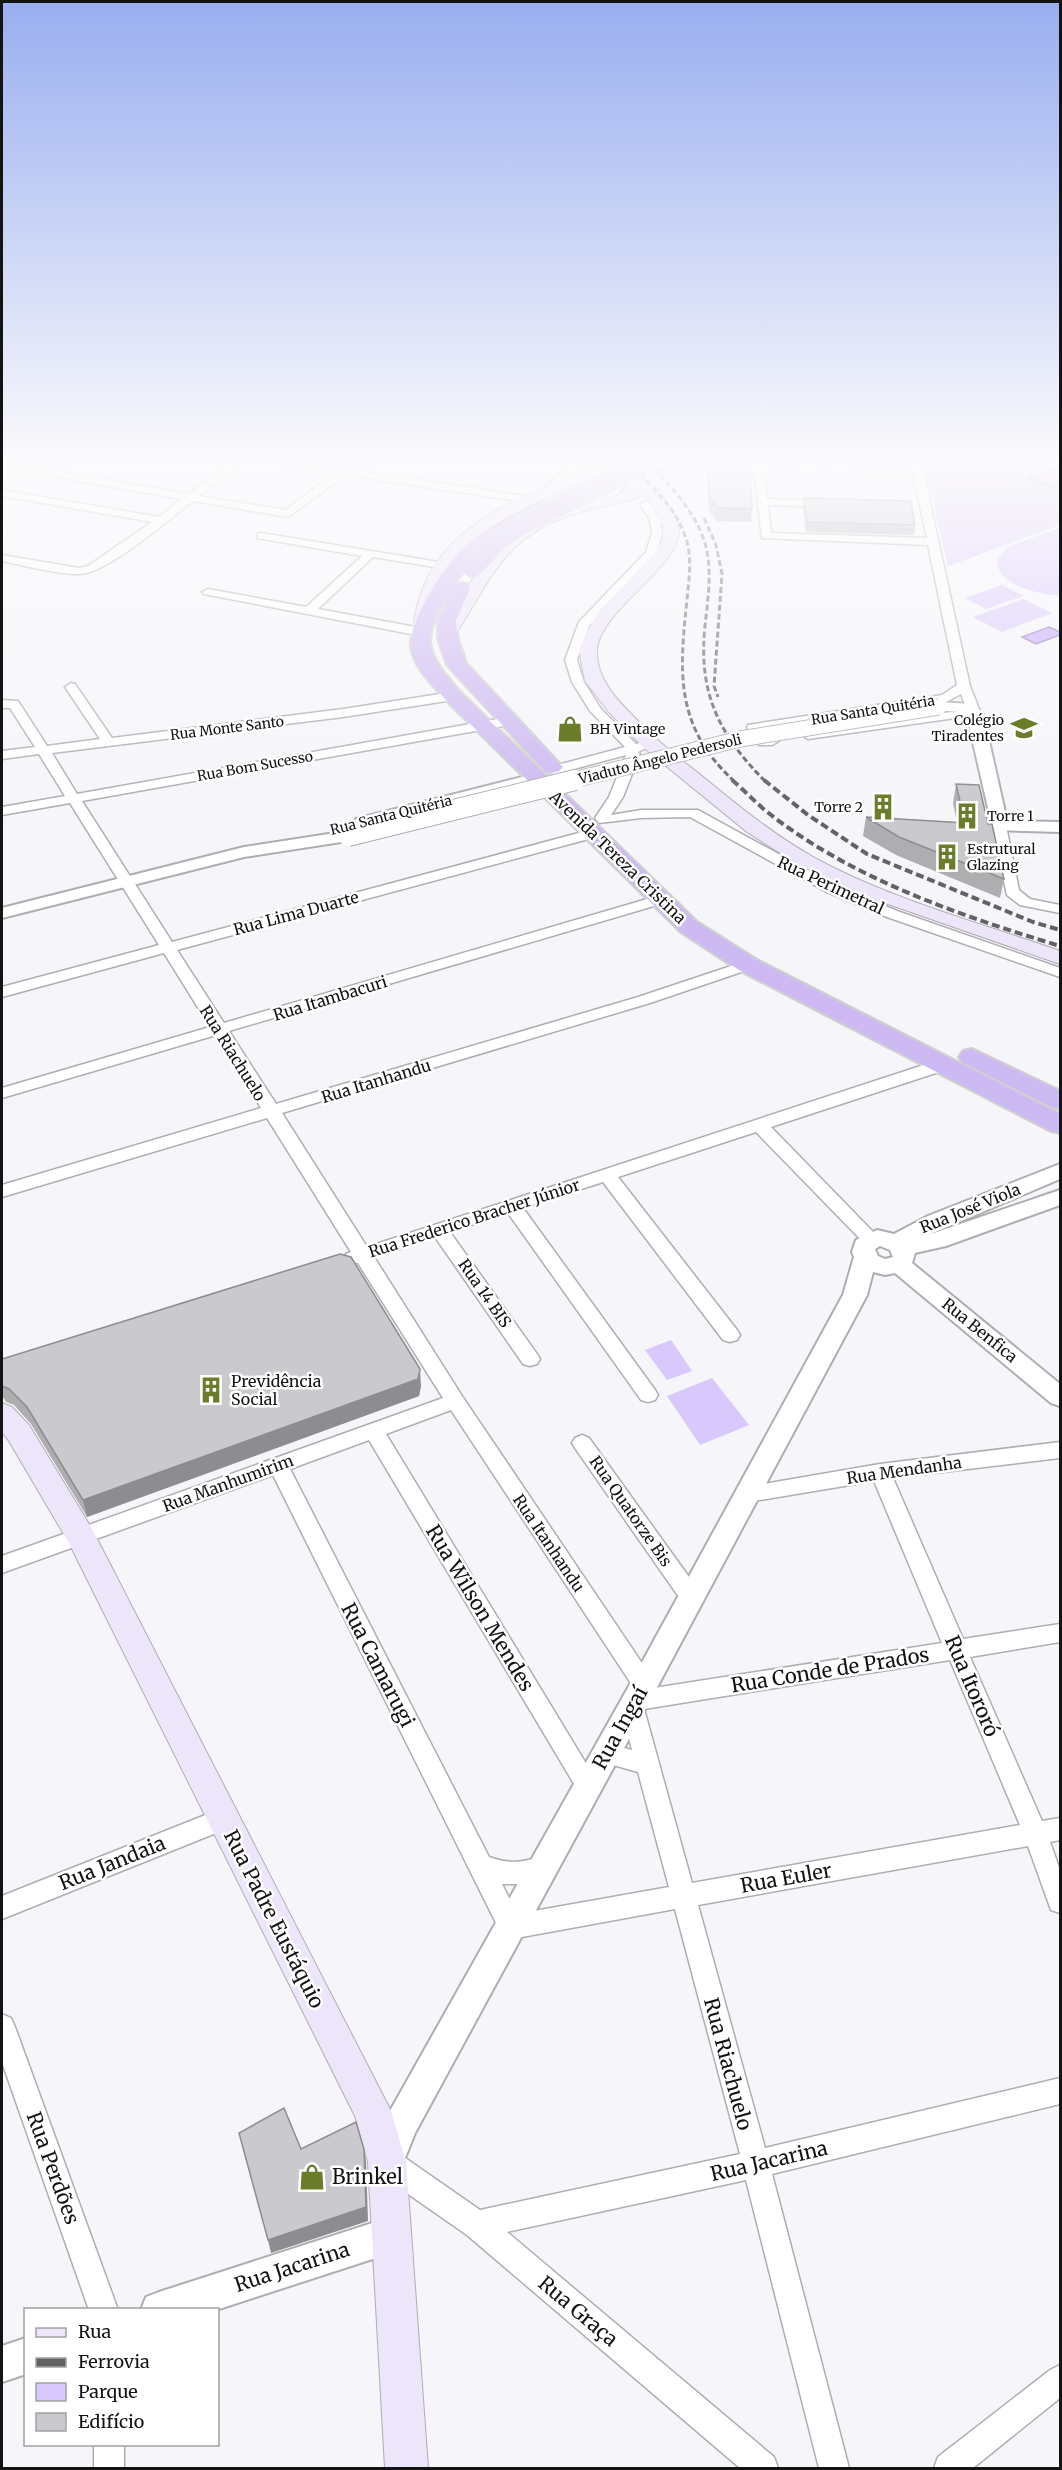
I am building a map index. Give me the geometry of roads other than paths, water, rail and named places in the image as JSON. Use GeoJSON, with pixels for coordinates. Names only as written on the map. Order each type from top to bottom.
{"type":"FeatureCollection","features":[{"type":"Feature","properties":{"kind":"highway"},"geometry":{"type":"LineString","coordinates":[[421,632],[448,577]]}},
{"type":"Feature","properties":{"kind":"highway","name":"Avenida Tereza Cristina"},"geometry":{"type":"LineString","coordinates":[[467,577],[447,621],[447,634],[457,664],[509,721],[546,774]]}},
{"type":"Feature","properties":{"kind":"highway","name":"Avenida Tereza Cristina"},"geometry":{"type":"LineString","coordinates":[[421,632],[420,646],[426,663],[453,696],[483,726],[546,774],[705,920],[1058,1120]]}},
{"type":"Feature","properties":{"kind":"highway","name":"Avenida Tereza Cristina"},"geometry":{"type":"LineString","coordinates":[[599,824],[659,900],[689,927],[748,965],[1058,1120]]}},
{"type":"Feature","properties":{"kind":"main road","name":"Avenida Tereza Cristina"},"geometry":{"type":"LineString","coordinates":[[421,632],[425,596],[435,577]]}},
{"type":"Feature","properties":{"kind":"main road"},"geometry":{"type":"LineString","coordinates":[[447,634],[471,591],[482,577]]}},
{"type":"Feature","properties":{"kind":"main road"},"geometry":{"type":"LineString","coordinates":[[643,577],[606,614],[588,650],[594,681],[642,746],[754,828],[808,862],[869,891],[1060,958]]}},
{"type":"Feature","properties":{"kind":"main road","name":"Rua Padre Eustáquio"},"geometry":{"type":"LineString","coordinates":[[2,1414],[19,1433],[81,1537],[372,2111],[387,2162],[407,2469]]}},
{"type":"Feature","properties":{"kind":"street"},"geometry":{"type":"LineString","coordinates":[[309,611],[344,577]]}},
{"type":"Feature","properties":{"kind":"street"},"geometry":{"type":"LineString","coordinates":[[941,577],[964,686],[975,714],[1012,892],[1025,902],[1060,909]]}},
{"type":"Feature","properties":{"kind":"street"},"geometry":{"type":"LineString","coordinates":[[208,592],[421,632]]}},
{"type":"Feature","properties":{"kind":"street","name":"Rua Santa Quitéria"},"geometry":{"type":"LineString","coordinates":[[945,706],[962,700],[964,686]]}},
{"type":"Feature","properties":{"kind":"street","name":"Rua Santa Quitéria"},"geometry":{"type":"LineString","coordinates":[[964,686],[946,698],[753,728],[764,742],[955,714],[975,714]]}},
{"type":"Feature","properties":{"kind":"street"},"geometry":{"type":"LineString","coordinates":[[71,687],[108,742]]}},
{"type":"Feature","properties":{"kind":"street","name":"Rua Monte Santo"},"geometry":{"type":"LineString","coordinates":[[2,755],[343,713],[453,696]]}},
{"type":"Feature","properties":{"kind":"street","name":"Rua Riachuelo"},"geometry":{"type":"LineString","coordinates":[[8,704],[43,750],[455,1401]]}},
{"type":"Feature","properties":{"kind":"street","name":"Rua Santa Quitéria"},"geometry":{"type":"LineString","coordinates":[[945,706],[964,707],[975,714]]}},
{"type":"Feature","properties":{"kind":"street","name":"Viaduto Ângelo Pedersoli"},"geometry":{"type":"LineString","coordinates":[[348,836],[740,739],[945,706]]}},
{"type":"Feature","properties":{"kind":"street","name":"Rua Bom Sucesso"},"geometry":{"type":"LineString","coordinates":[[2,811],[509,721]]}},
{"type":"Feature","properties":{"kind":"street","name":"Rua Santa Quitéria"},"geometry":{"type":"LineString","coordinates":[[2,913],[546,774],[642,746]]}},
{"type":"Feature","properties":{"kind":"street"},"geometry":{"type":"LineString","coordinates":[[599,824],[616,797],[630,764],[642,746]]}},
{"type":"Feature","properties":{"kind":"street","name":"Rua Perimetral"},"geometry":{"type":"LineString","coordinates":[[599,824],[641,814],[693,813],[830,888],[892,914],[1060,973]]}},
{"type":"Feature","properties":{"kind":"street","name":"Rua Lima Duarte"},"geometry":{"type":"LineString","coordinates":[[2,992],[450,870],[599,824]]}},
{"type":"Feature","properties":{"kind":"street"},"geometry":{"type":"LineString","coordinates":[[999,826],[1060,827]]}},
{"type":"Feature","properties":{"kind":"street","name":"Rua Santa Quitéria"},"geometry":{"type":"LineString","coordinates":[[244,852],[348,836]]}},
{"type":"Feature","properties":{"kind":"street","name":"Rua Itambacuri"},"geometry":{"type":"LineString","coordinates":[[2,1093],[659,900]]}},
{"type":"Feature","properties":{"kind":"street","name":"Rua Itanhandu"},"geometry":{"type":"LineString","coordinates":[[2,1191],[645,1000],[748,965]]}},
{"type":"Feature","properties":{"kind":"street","name":"Rua Frederico Bracher Júnior"},"geometry":{"type":"LineString","coordinates":[[340,1262],[438,1228],[945,1064]]}},
{"type":"Feature","properties":{"kind":"street","name":"Rua Benfica"},"geometry":{"type":"LineString","coordinates":[[759,1125],[886,1253],[1060,1397]]}},
{"type":"Feature","properties":{"kind":"street","name":"Rua José Viola"},"geometry":{"type":"LineString","coordinates":[[886,1253],[926,1226],[1055,1170]]}},
{"type":"Feature","properties":{"kind":"street"},"geometry":{"type":"LineString","coordinates":[[606,1174],[730,1335]]}},
{"type":"Feature","properties":{"kind":"street"},"geometry":{"type":"LineString","coordinates":[[886,1253],[938,1241],[1060,1197]]}},
{"type":"Feature","properties":{"kind":"street"},"geometry":{"type":"LineString","coordinates":[[511,1205],[648,1395]]}},
{"type":"Feature","properties":{"kind":"street","name":"Rua 14 BIS"},"geometry":{"type":"LineString","coordinates":[[438,1228],[530,1359]]}},
{"type":"Feature","properties":{"kind":"street","name":"Rua Ingaí"},"geometry":{"type":"LineString","coordinates":[[387,2162],[402,2123],[637,1698],[685,1589],[748,1494],[855,1295],[886,1253]]}},
{"type":"Feature","properties":{"kind":"street","name":"Rua Itanhandu"},"geometry":{"type":"LineString","coordinates":[[455,1401],[637,1698]]}},
{"type":"Feature","properties":{"kind":"street","name":"Rua Manhumirim"},"geometry":{"type":"LineString","coordinates":[[2,1565],[455,1401]]}},
{"type":"Feature","properties":{"kind":"street","name":"Rua Wilson Mendes"},"geometry":{"type":"LineString","coordinates":[[373,1429],[588,1787]]}},
{"type":"Feature","properties":{"kind":"street","name":"Rua Quatorze Bis"},"geometry":{"type":"LineString","coordinates":[[582,1443],[685,1589]]}},
{"type":"Feature","properties":{"kind":"street","name":"Rua Mendanha"},"geometry":{"type":"LineString","coordinates":[[748,1494],[879,1472],[1060,1450]]}},
{"type":"Feature","properties":{"kind":"street","name":"Rua Camarugi"},"geometry":{"type":"LineString","coordinates":[[278,1465],[511,1927]]}},
{"type":"Feature","properties":{"kind":"street","name":"Rua Itororó"},"geometry":{"type":"LineString","coordinates":[[879,1472],[1035,1833],[1060,1902]]}},
{"type":"Feature","properties":{"kind":"street","name":"Rua Conde de Prados"},"geometry":{"type":"LineString","coordinates":[[637,1698],[1060,1633]]}},
{"type":"Feature","properties":{"kind":"street","name":"Rua Riachuelo"},"geometry":{"type":"LineString","coordinates":[[637,1698],[648,1764],[756,2164],[834,2469]]}},
{"type":"Feature","properties":{"kind":"street"},"geometry":{"type":"LineString","coordinates":[[606,1754],[648,1764]]}},
{"type":"Feature","properties":{"kind":"street","name":"Rua Jandaia"},"geometry":{"type":"LineString","coordinates":[[2,1908],[223,1819]]}},
{"type":"Feature","properties":{"kind":"street","name":"Rua Euler"},"geometry":{"type":"LineString","coordinates":[[511,1927],[1060,1829]]}},
{"type":"Feature","properties":{"kind":"street"},"geometry":{"type":"LineString","coordinates":[[479,1865],[511,1876],[530,1873],[542,1868]]}},
{"type":"Feature","properties":{"kind":"street","name":"Rua Perdões"},"geometry":{"type":"LineString","coordinates":[[2,2027],[104,2308]]}},
{"type":"Feature","properties":{"kind":"street","name":"Rua Jacarina"},"geometry":{"type":"LineString","coordinates":[[477,2225],[756,2164],[1060,2091]]}},
{"type":"Feature","properties":{"kind":"street","name":"Rua Graça"},"geometry":{"type":"LineString","coordinates":[[387,2162],[477,2225],[763,2469]]}},
{"type":"Feature","properties":{"kind":"street","name":"Rua Jacarina"},"geometry":{"type":"LineString","coordinates":[[165,2308],[391,2235]]}},
{"type":"Feature","properties":{"kind":"street"},"geometry":{"type":"LineString","coordinates":[[2,2364],[24,2356]]}},
{"type":"Feature","properties":{"kind":"street"},"geometry":{"type":"LineString","coordinates":[[949,2469],[1060,2380]]}},
{"type":"Feature","properties":{"kind":"street"},"geometry":{"type":"LineString","coordinates":[[109,2446],[109,2469]]}},
{"type":"Feature","properties":{"kind":"railway"},"geometry":{"type":"LineString","coordinates":[[689,577],[683,651],[685,698],[691,719],[701,740],[715,761],[734,781]]}},
{"type":"Feature","properties":{"kind":"railway"},"geometry":{"type":"LineString","coordinates":[[709,577],[704,650],[709,692],[715,711],[735,747],[764,780]]}},
{"type":"Feature","properties":{"kind":"railway"},"geometry":{"type":"LineString","coordinates":[[718,697],[714,686],[722,577]]}},
{"type":"Feature","properties":{"kind":"railway"},"geometry":{"type":"LineString","coordinates":[[732,780],[766,811],[799,835],[869,875],[944,907],[1060,946]]}},
{"type":"Feature","properties":{"kind":"railway"},"geometry":{"type":"LineString","coordinates":[[764,780],[808,815],[867,854],[1033,922],[1060,930]]}},
{"type":"Feature","properties":{"kind":"place","name":"Colégio Tiradentes"},"geometry":{"type":"Point","coordinates":[1024,728]}},
{"type":"Feature","properties":{"kind":"place","name":"BH Vintage"},"geometry":{"type":"Point","coordinates":[570,729]}},
{"type":"Feature","properties":{"kind":"place","name":"Torre 2"},"geometry":{"type":"Point","coordinates":[883,807]}},
{"type":"Feature","properties":{"kind":"place","name":"Torre 1"},"geometry":{"type":"Point","coordinates":[967,816]}},
{"type":"Feature","properties":{"kind":"place","name":"Estrutural Glazing"},"geometry":{"type":"Point","coordinates":[947,857]}},
{"type":"Feature","properties":{"kind":"place","name":"Previdência Social"},"geometry":{"type":"Point","coordinates":[211,1390]}},
{"type":"Feature","properties":{"kind":"place","name":"Brinkel"},"geometry":{"type":"Point","coordinates":[312,2177]}}]}
